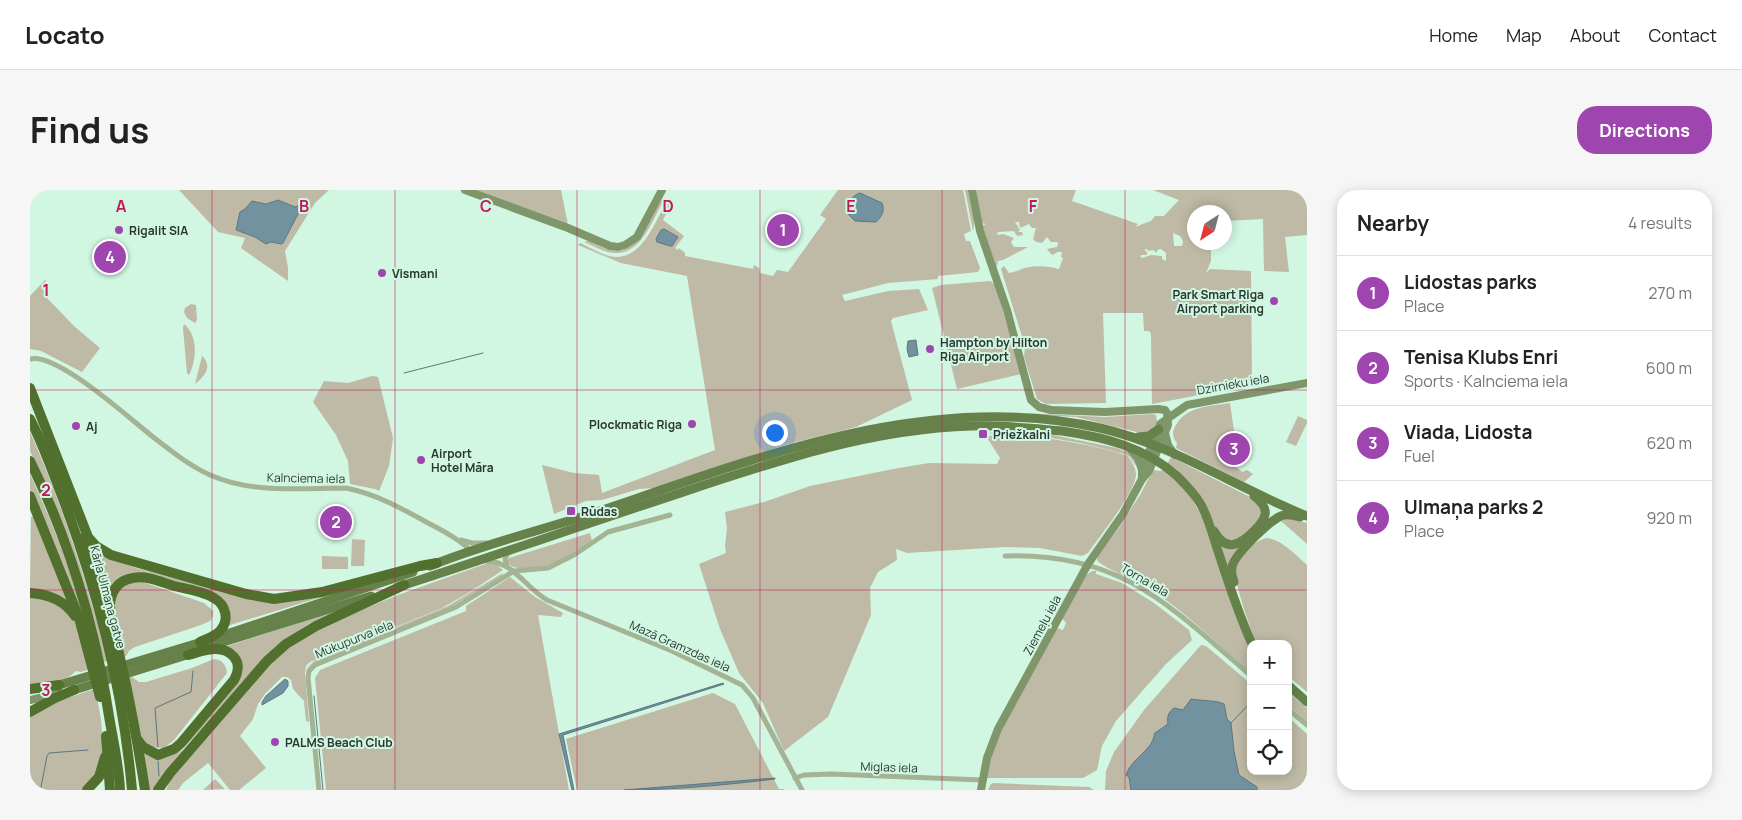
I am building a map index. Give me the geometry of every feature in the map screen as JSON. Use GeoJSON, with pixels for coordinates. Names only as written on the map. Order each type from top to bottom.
{"type":"FeatureCollection","features":[{"type":"Feature","properties":{"kind":"highway"},"geometry":{"type":"LineString","coordinates":[[30,388],[79,517],[111,620],[137,739],[144,790]]}},
{"type":"Feature","properties":{"kind":"highway"},"geometry":{"type":"LineString","coordinates":[[30,401],[48,433]]}},
{"type":"Feature","properties":{"kind":"highway","name":"Kārļa Ulmaņa gatve"},"geometry":{"type":"LineString","coordinates":[[30,419],[79,539],[98,602],[115,672],[124,722],[132,790]]}},
{"type":"Feature","properties":{"kind":"highway","name":"Kārļa Ulmaņa gatve"},"geometry":{"type":"LineString","coordinates":[[30,461],[63,534],[86,605],[103,678],[120,790]]}},
{"type":"Feature","properties":{"kind":"highway"},"geometry":{"type":"LineString","coordinates":[[30,496],[85,635],[96,678],[107,742],[110,790]]}},
{"type":"Feature","properties":{"kind":"highway"},"geometry":{"type":"LineString","coordinates":[[79,517],[88,537],[96,546],[111,555],[258,597],[289,598],[322,592],[437,563]]}},
{"type":"Feature","properties":{"kind":"highway"},"geometry":{"type":"LineString","coordinates":[[111,620],[110,600],[118,585],[133,577],[144,578],[207,594],[220,602],[226,611],[223,627],[216,634],[200,642]]}},
{"type":"Feature","properties":{"kind":"highway"},"geometry":{"type":"LineString","coordinates":[[158,790],[170,773],[261,669],[286,644],[316,626],[404,585]]}},
{"type":"Feature","properties":{"kind":"highway"},"geometry":{"type":"LineString","coordinates":[[30,593],[46,595],[66,606],[75,615],[85,635]]}},
{"type":"Feature","properties":{"kind":"highway"},"geometry":{"type":"LineString","coordinates":[[137,739],[143,747],[158,755],[174,750],[234,680],[238,670],[236,660],[227,651],[221,649],[209,650],[188,655]]}},
{"type":"Feature","properties":{"kind":"highway"},"geometry":{"type":"LineString","coordinates":[[30,691],[59,685]]}},
{"type":"Feature","properties":{"kind":"highway"},"geometry":{"type":"LineString","coordinates":[[30,712],[78,685]]}},
{"type":"Feature","properties":{"kind":"highway"},"geometry":{"type":"LineString","coordinates":[[87,790],[99,777],[107,742]]}},
{"type":"Feature","properties":{"kind":"main road"},"geometry":{"type":"LineString","coordinates":[[78,685],[136,661],[215,638],[722,470],[797,447],[910,422],[970,417],[1038,418],[1081,424],[1135,437],[1307,518]]}},
{"type":"Feature","properties":{"kind":"main road"},"geometry":{"type":"LineString","coordinates":[[59,685],[78,685],[139,671],[211,646],[480,561],[750,470],[830,448],[893,434],[956,426],[1011,426],[1073,433],[1128,446],[1151,457],[1177,476],[1192,492],[1206,514],[1240,618],[1250,640]]}},
{"type":"Feature","properties":{"kind":"main road"},"geometry":{"type":"LineString","coordinates":[[1135,437],[1149,436],[1162,431]]}},
{"type":"Feature","properties":{"kind":"main road"},"geometry":{"type":"LineString","coordinates":[[1208,522],[1217,537],[1226,543],[1236,545],[1243,542],[1264,522],[1266,512],[1260,500],[1244,488]]}},
{"type":"Feature","properties":{"kind":"main road"},"geometry":{"type":"LineString","coordinates":[[1246,630],[1245,618],[1232,576],[1233,562],[1244,549],[1279,517],[1292,514],[1307,518]]}},
{"type":"Feature","properties":{"kind":"main road"},"geometry":{"type":"LineString","coordinates":[[1292,689],[1307,702]]}},
{"type":"Feature","properties":{"kind":"street"},"geometry":{"type":"LineString","coordinates":[[465,190],[568,228],[610,246],[618,247],[637,237],[662,190]]}},
{"type":"Feature","properties":{"kind":"street"},"geometry":{"type":"LineString","coordinates":[[972,190],[980,231],[1007,310],[1031,400],[1039,408],[1051,410],[1105,412],[1151,410],[1158,412],[1168,419]]}},
{"type":"Feature","properties":{"kind":"street","name":"Kalnciema iela"},"geometry":{"type":"LineString","coordinates":[[30,359],[45,360],[74,375],[193,466],[211,475],[267,488],[346,488],[358,490],[397,506],[458,539],[472,543],[501,542]]}},
{"type":"Feature","properties":{"kind":"street","name":"Dzirnieku iela"},"geometry":{"type":"LineString","coordinates":[[1151,457],[1162,431],[1163,421],[1182,407],[1198,401],[1307,382]]}},
{"type":"Feature","properties":{"kind":"street"},"geometry":{"type":"LineString","coordinates":[[1162,431],[1175,455]]}},
{"type":"Feature","properties":{"kind":"street"},"geometry":{"type":"LineString","coordinates":[[1128,446],[1138,458],[1142,470]]}},
{"type":"Feature","properties":{"kind":"street","name":"Ziemeļu iela"},"geometry":{"type":"LineString","coordinates":[[1142,479],[1142,470],[1151,457]]}},
{"type":"Feature","properties":{"kind":"street","name":"Ziemeļu iela"},"geometry":{"type":"LineString","coordinates":[[981,790],[987,758],[995,737],[1088,564],[1123,514],[1142,479],[1146,476],[1151,457]]}},
{"type":"Feature","properties":{"kind":"street"},"geometry":{"type":"LineString","coordinates":[[514,571],[548,568],[574,555],[608,532],[670,515]]}},
{"type":"Feature","properties":{"kind":"street"},"geometry":{"type":"LineString","coordinates":[[458,539],[467,547],[465,554]]}},
{"type":"Feature","properties":{"kind":"street"},"geometry":{"type":"LineString","coordinates":[[507,566],[505,559],[511,549]]}},
{"type":"Feature","properties":{"kind":"street","name":"Torņa iela"},"geometry":{"type":"LineString","coordinates":[[1005,556],[1041,556],[1088,564],[1124,578],[1160,599],[1247,673]]}},
{"type":"Feature","properties":{"kind":"street","name":"Mazā Gramzdas iela"},"geometry":{"type":"LineString","coordinates":[[480,561],[495,561],[507,566],[531,589],[547,600],[672,650],[742,685],[753,698],[802,790]]}},
{"type":"Feature","properties":{"kind":"street","name":"Mūkupurva iela"},"geometry":{"type":"LineString","coordinates":[[319,790],[308,678],[311,669],[315,665],[456,607],[514,571]]}},
{"type":"Feature","properties":{"kind":"street"},"geometry":{"type":"LineString","coordinates":[[30,700],[78,685]]}},
{"type":"Feature","properties":{"kind":"street"},"geometry":{"type":"LineString","coordinates":[[1292,712],[1307,725]]}},
{"type":"Feature","properties":{"kind":"street","name":"Miglas iela"},"geometry":{"type":"LineString","coordinates":[[795,778],[832,774],[982,780]]}},
{"type":"Feature","properties":{"kind":"shaded area"},"geometry":{"type":"Polygon","coordinates":[[[179,190],[329,190],[315,203],[285,251],[288,281],[241,248],[245,238],[218,232],[179,190]],[[276,200],[266,204],[254,201],[245,209],[236,230],[255,237],[266,244],[271,242],[283,243],[298,214],[304,207],[295,207],[276,200]]]}},
{"type":"Feature","properties":{"kind":"shaded area"},"geometry":{"type":"Polygon","coordinates":[[[473,190],[561,190],[568,225],[473,190]]]}},
{"type":"Feature","properties":{"kind":"shaded area"},"geometry":{"type":"Polygon","coordinates":[[[838,190],[963,190],[971,231],[964,234],[966,241],[970,241],[980,268],[978,272],[938,276],[938,279],[888,283],[842,295],[845,301],[888,291],[919,289],[928,310],[893,318],[891,321],[912,400],[856,427],[788,444],[654,488],[639,489],[602,500],[586,501],[554,514],[542,465],[574,473],[599,475],[602,493],[715,450],[687,276],[621,263],[578,245],[580,243],[612,257],[627,255],[635,250],[648,235],[668,200],[670,207],[663,220],[684,236],[675,248],[678,250],[679,248],[685,253],[685,256],[753,269],[754,265],[759,268],[760,273],[773,276],[777,270],[788,272],[826,219],[820,215],[838,190]]]}},
{"type":"Feature","properties":{"kind":"shaded area"},"geometry":{"type":"Polygon","coordinates":[[[965,190],[968,190],[973,210],[973,231],[965,190]]]}},
{"type":"Feature","properties":{"kind":"shaded area"},"geometry":{"type":"Polygon","coordinates":[[[976,190],[1076,190],[1072,201],[1138,224],[1135,227],[1151,221],[1155,216],[1164,216],[1179,200],[1153,190],[1307,190],[1307,235],[1285,237],[1289,272],[1264,271],[1263,219],[1232,221],[1232,205],[1187,205],[1187,250],[1211,250],[1211,261],[1206,273],[1210,269],[1251,271],[1252,385],[1152,404],[1151,334],[1149,331],[1144,331],[1143,313],[1103,313],[1106,403],[1046,404],[1037,399],[1024,357],[1025,346],[1001,269],[1004,266],[1009,273],[1033,266],[1059,269],[1063,258],[1061,257],[1062,252],[1052,255],[1047,249],[1057,247],[1058,242],[1051,242],[1047,237],[1042,243],[1036,242],[1033,239],[1036,228],[1032,228],[1029,224],[1020,228],[1019,222],[1015,222],[1020,230],[1018,232],[1022,232],[1023,235],[1017,236],[1014,231],[998,232],[997,235],[1003,234],[1014,238],[1011,242],[1014,247],[1028,247],[998,261],[996,267],[982,226],[986,224],[982,223],[976,190]],[[1173,233],[1174,246],[1182,246],[1183,241],[1180,236],[1173,233]],[[1147,249],[1144,250],[1147,252],[1147,255],[1140,256],[1142,258],[1151,255],[1162,256],[1162,259],[1166,261],[1166,253],[1161,249],[1157,250],[1157,253],[1153,250],[1148,251],[1147,249]]]}},
{"type":"Feature","properties":{"kind":"shaded area"},"geometry":{"type":"Polygon","coordinates":[[[661,198],[665,198],[647,232],[634,247],[627,251],[609,252],[584,242],[588,241],[602,248],[614,251],[626,249],[632,245],[644,230],[661,198]]]}},
{"type":"Feature","properties":{"kind":"shaded area"},"geometry":{"type":"Polygon","coordinates":[[[46,279],[44,295],[75,327],[100,348],[82,372],[41,351],[30,349],[30,296],[46,279]]]}},
{"type":"Feature","properties":{"kind":"shaded area"},"geometry":{"type":"Polygon","coordinates":[[[990,281],[995,284],[1021,374],[957,389],[932,288],[941,285],[990,281]]]}},
{"type":"Feature","properties":{"kind":"shaded area"},"geometry":{"type":"Polygon","coordinates":[[[191,304],[196,305],[197,320],[195,323],[187,318],[184,312],[185,308],[191,304]]]}},
{"type":"Feature","properties":{"kind":"shaded area"},"geometry":{"type":"Polygon","coordinates":[[[184,324],[192,335],[195,348],[194,362],[189,375],[187,373],[184,324]]]}},
{"type":"Feature","properties":{"kind":"shaded area"},"geometry":{"type":"Polygon","coordinates":[[[202,356],[207,363],[206,371],[195,384],[202,356]]]}},
{"type":"Feature","properties":{"kind":"shaded area"},"geometry":{"type":"Polygon","coordinates":[[[372,376],[378,377],[393,438],[389,466],[379,491],[350,484],[348,461],[336,435],[313,402],[324,381],[348,383],[372,376]]]}},
{"type":"Feature","properties":{"kind":"shaded area"},"geometry":{"type":"Polygon","coordinates":[[[1230,403],[1234,431],[1222,448],[1222,451],[1225,458],[1242,472],[1247,470],[1253,474],[1244,482],[1176,448],[1177,443],[1173,436],[1175,427],[1186,414],[1208,406],[1230,403]]]}},
{"type":"Feature","properties":{"kind":"shaded area"},"geometry":{"type":"Polygon","coordinates":[[[1022,413],[1105,417],[1152,414],[1156,415],[1157,421],[1152,431],[1141,433],[1076,417],[1022,413]]]}},
{"type":"Feature","properties":{"kind":"shaded area"},"geometry":{"type":"Polygon","coordinates":[[[1298,416],[1307,420],[1307,423],[1296,446],[1286,442],[1298,416]]]}},
{"type":"Feature","properties":{"kind":"shaded area"},"geometry":{"type":"Polygon","coordinates":[[[1012,431],[1053,435],[1117,448],[1130,453],[1139,465],[1135,465],[1130,457],[1124,454],[1085,444],[1046,437],[986,433],[1012,431]]]}},
{"type":"Feature","properties":{"kind":"shaded area"},"geometry":{"type":"Polygon","coordinates":[[[30,432],[74,545],[108,661],[104,662],[51,495],[30,451],[30,432]]]}},
{"type":"Feature","properties":{"kind":"shaded area"},"geometry":{"type":"Polygon","coordinates":[[[1012,435],[1070,442],[1128,456],[1136,472],[1134,482],[1124,503],[1108,526],[1088,553],[1082,556],[1040,548],[1005,547],[907,553],[896,549],[897,560],[878,572],[870,588],[871,615],[828,717],[784,751],[763,703],[739,673],[720,629],[699,564],[726,553],[727,529],[725,512],[764,502],[810,486],[893,469],[929,463],[997,464],[1000,458],[986,436],[1012,435]]]}},
{"type":"Feature","properties":{"kind":"shaded area"},"geometry":{"type":"Polygon","coordinates":[[[1171,457],[1254,499],[1260,503],[1263,517],[1241,540],[1226,541],[1218,533],[1208,510],[1167,464],[1171,457]]]}},
{"type":"Feature","properties":{"kind":"shaded area"},"geometry":{"type":"Polygon","coordinates":[[[1164,469],[1177,480],[1190,495],[1203,519],[1248,640],[1247,669],[1188,617],[1161,596],[1097,560],[1098,555],[1140,495],[1153,470],[1160,471],[1164,469]]]}},
{"type":"Feature","properties":{"kind":"shaded area"},"geometry":{"type":"Polygon","coordinates":[[[30,474],[61,547],[85,623],[30,489],[30,474]]]}},
{"type":"Feature","properties":{"kind":"shaded area"},"geometry":{"type":"Polygon","coordinates":[[[34,516],[68,600],[54,593],[30,589],[31,517],[34,516]]]}},
{"type":"Feature","properties":{"kind":"shaded area"},"geometry":{"type":"Polygon","coordinates":[[[1289,518],[1307,523],[1307,544],[1281,521],[1289,518]]]}},
{"type":"Feature","properties":{"kind":"shaded area"},"geometry":{"type":"Polygon","coordinates":[[[590,533],[592,541],[574,553],[543,567],[522,569],[511,566],[507,561],[509,558],[590,533]]]}},
{"type":"Feature","properties":{"kind":"shaded area"},"geometry":{"type":"Polygon","coordinates":[[[352,539],[365,540],[364,566],[351,566],[352,539]]]}},
{"type":"Feature","properties":{"kind":"shaded area"},"geometry":{"type":"Polygon","coordinates":[[[1263,539],[1273,539],[1284,545],[1307,565],[1307,692],[1292,679],[1292,640],[1256,640],[1239,591],[1235,565],[1244,552],[1263,539]]]}},
{"type":"Feature","properties":{"kind":"shaded area"},"geometry":{"type":"Polygon","coordinates":[[[1220,542],[1240,545],[1227,569],[1220,542]]]}},
{"type":"Feature","properties":{"kind":"shaded area"},"geometry":{"type":"Polygon","coordinates":[[[95,553],[136,568],[241,597],[341,591],[227,626],[227,608],[144,574],[107,594],[95,553]]]}},
{"type":"Feature","properties":{"kind":"shaded area"},"geometry":{"type":"Polygon","coordinates":[[[322,556],[348,557],[348,569],[322,569],[322,556]]]}},
{"type":"Feature","properties":{"kind":"shaded area"},"geometry":{"type":"Polygon","coordinates":[[[488,563],[496,564],[503,570],[442,608],[310,662],[306,666],[305,673],[309,722],[306,721],[304,701],[293,689],[291,680],[287,677],[282,677],[265,694],[258,704],[253,719],[240,736],[266,768],[239,790],[230,790],[208,763],[183,783],[178,790],[166,790],[172,777],[266,667],[285,649],[332,622],[398,595],[488,563]]]}},
{"type":"Feature","properties":{"kind":"shaded area"},"geometry":{"type":"Polygon","coordinates":[[[1092,571],[1122,583],[1154,603],[1189,630],[1192,640],[1166,664],[1116,721],[1102,746],[1097,770],[1083,778],[986,778],[1006,720],[1057,628],[1063,630],[1066,623],[1062,618],[1085,576],[1092,571]]]}},
{"type":"Feature","properties":{"kind":"shaded area"},"geometry":{"type":"Polygon","coordinates":[[[503,573],[502,576],[439,613],[314,663],[309,667],[306,674],[308,667],[314,661],[448,606],[503,573]]]}},
{"type":"Feature","properties":{"kind":"shaded area"},"geometry":{"type":"Polygon","coordinates":[[[510,577],[535,597],[563,613],[561,617],[538,615],[569,790],[326,790],[315,678],[320,670],[466,611],[466,606],[510,577]]]}},
{"type":"Feature","properties":{"kind":"shaded area"},"geometry":{"type":"Polygon","coordinates":[[[140,581],[204,603],[213,611],[213,616],[210,621],[201,625],[135,647],[126,656],[121,657],[114,621],[114,596],[126,583],[140,581]]]}},
{"type":"Feature","properties":{"kind":"shaded area"},"geometry":{"type":"Polygon","coordinates":[[[30,597],[57,603],[71,616],[80,632],[91,669],[81,672],[76,671],[61,680],[30,686],[30,597]]]}},
{"type":"Feature","properties":{"kind":"shaded area"},"geometry":{"type":"Polygon","coordinates":[[[349,607],[309,624],[280,643],[183,749],[152,790],[147,790],[142,750],[168,755],[240,676],[227,646],[349,607]]]}},
{"type":"Feature","properties":{"kind":"shaded area"},"geometry":{"type":"Polygon","coordinates":[[[1201,645],[1206,646],[1247,681],[1247,775],[1292,775],[1292,721],[1307,734],[1307,790],[1105,790],[1106,771],[1114,752],[1144,710],[1201,645]]]}},
{"type":"Feature","properties":{"kind":"shaded area"},"geometry":{"type":"Polygon","coordinates":[[[214,659],[223,663],[227,673],[174,740],[164,748],[149,747],[140,738],[127,679],[132,677],[139,682],[146,682],[214,659]]]}},
{"type":"Feature","properties":{"kind":"shaded area"},"geometry":{"type":"Polygon","coordinates":[[[95,689],[101,719],[103,747],[99,768],[88,785],[81,790],[32,790],[30,788],[30,716],[49,704],[95,689]]]}},
{"type":"Feature","properties":{"kind":"shaded area"},"geometry":{"type":"Polygon","coordinates":[[[713,693],[735,704],[779,789],[785,790],[577,790],[566,739],[713,693]]]}},
{"type":"Feature","properties":{"kind":"shaded area"},"geometry":{"type":"Polygon","coordinates":[[[1292,695],[1307,708],[1307,722],[1292,709],[1292,695]]]}},
{"type":"Feature","properties":{"kind":"shaded area"},"geometry":{"type":"Polygon","coordinates":[[[215,779],[225,789],[203,790],[215,779]]]}},
{"type":"Feature","properties":{"kind":"shaded area"},"geometry":{"type":"Polygon","coordinates":[[[993,783],[1089,787],[1094,790],[988,790],[993,783]]]}},
{"type":"Feature","properties":{"kind":"water"},"geometry":{"type":"Polygon","coordinates":[[[860,193],[882,203],[882,213],[876,222],[855,221],[847,213],[852,198],[860,193]]]}},
{"type":"Feature","properties":{"kind":"water"},"geometry":{"type":"Polygon","coordinates":[[[278,200],[295,207],[302,204],[304,207],[298,214],[283,243],[271,242],[266,244],[255,237],[236,230],[240,212],[252,201],[266,204],[278,200]]]}},
{"type":"Feature","properties":{"kind":"water"},"geometry":{"type":"Polygon","coordinates":[[[664,229],[678,237],[672,246],[657,242],[656,239],[661,230],[664,229]]]}},
{"type":"Feature","properties":{"kind":"water"},"geometry":{"type":"Polygon","coordinates":[[[916,340],[918,355],[909,357],[908,341],[916,340]]]}},
{"type":"Feature","properties":{"kind":"water"},"geometry":{"type":"Polygon","coordinates":[[[285,679],[288,681],[288,686],[283,693],[262,705],[266,696],[285,679]]]}},
{"type":"Feature","properties":{"kind":"water"},"geometry":{"type":"Polygon","coordinates":[[[723,683],[563,735],[574,790],[572,790],[559,734],[723,683]]]}},
{"type":"Feature","properties":{"kind":"water"},"geometry":{"type":"Polygon","coordinates":[[[1191,699],[1224,704],[1227,719],[1231,723],[1239,775],[1257,787],[1257,790],[1131,790],[1129,777],[1126,775],[1129,769],[1150,745],[1155,733],[1168,724],[1170,711],[1174,708],[1183,710],[1191,699]]]}},
{"type":"Feature","properties":{"kind":"water"},"geometry":{"type":"Polygon","coordinates":[[[775,778],[700,787],[624,790],[775,778]]]}},
{"type":"Feature","properties":{"kind":"waterway"},"geometry":{"type":"LineString","coordinates":[[404,373],[483,353]]}},
{"type":"Feature","properties":{"kind":"waterway"},"geometry":{"type":"LineString","coordinates":[[158,747],[155,708],[191,692],[193,671]]}},
{"type":"Feature","properties":{"kind":"waterway"},"geometry":{"type":"LineString","coordinates":[[314,696],[323,790]]}},
{"type":"Feature","properties":{"kind":"waterway"},"geometry":{"type":"LineString","coordinates":[[1231,723],[1247,706]]}},
{"type":"Feature","properties":{"kind":"waterway"},"geometry":{"type":"LineString","coordinates":[[41,787],[49,753],[88,750]]}},
{"type":"Feature","properties":{"kind":"waterway"},"geometry":{"type":"LineString","coordinates":[[158,761],[159,776]]}},
{"type":"Feature","properties":{"kind":"place","name":"Rigalit SIA"},"geometry":{"type":"Point","coordinates":[119,230]}},
{"type":"Feature","properties":{"kind":"place","name":"Lidostas parks"},"geometry":{"type":"Point","coordinates":[783,230]}},
{"type":"Feature","properties":{"kind":"place","name":"Ulmaņa parks 2"},"geometry":{"type":"Point","coordinates":[110,257]}},
{"type":"Feature","properties":{"kind":"place","name":"Vismani"},"geometry":{"type":"Point","coordinates":[382,273]}},
{"type":"Feature","properties":{"kind":"place","name":"Park Smart Riga Airport parking"},"geometry":{"type":"Point","coordinates":[1274,301]}},
{"type":"Feature","properties":{"kind":"place","name":"Hampton by Hilton Riga Airport"},"geometry":{"type":"Point","coordinates":[930,349]}},
{"type":"Feature","properties":{"kind":"place","name":"Plockmatic Riga"},"geometry":{"type":"Point","coordinates":[692,424]}},
{"type":"Feature","properties":{"kind":"place","name":"Aj"},"geometry":{"type":"Point","coordinates":[76,426]}},
{"type":"Feature","properties":{"kind":"place","name":"Priežkalni"},"geometry":{"type":"Point","coordinates":[983,434]}},
{"type":"Feature","properties":{"kind":"place","name":"Viada, Lidosta"},"geometry":{"type":"Point","coordinates":[1234,449]}},
{"type":"Feature","properties":{"kind":"place","name":"Airport Hotel Māra"},"geometry":{"type":"Point","coordinates":[421,460]}},
{"type":"Feature","properties":{"kind":"place","name":"Rūdas"},"geometry":{"type":"Point","coordinates":[571,511]}},
{"type":"Feature","properties":{"kind":"place","name":"Tenisa Klubs Enri"},"geometry":{"type":"Point","coordinates":[336,522]}},
{"type":"Feature","properties":{"kind":"place","name":"PALMS Beach Club"},"geometry":{"type":"Point","coordinates":[275,742]}}]}
